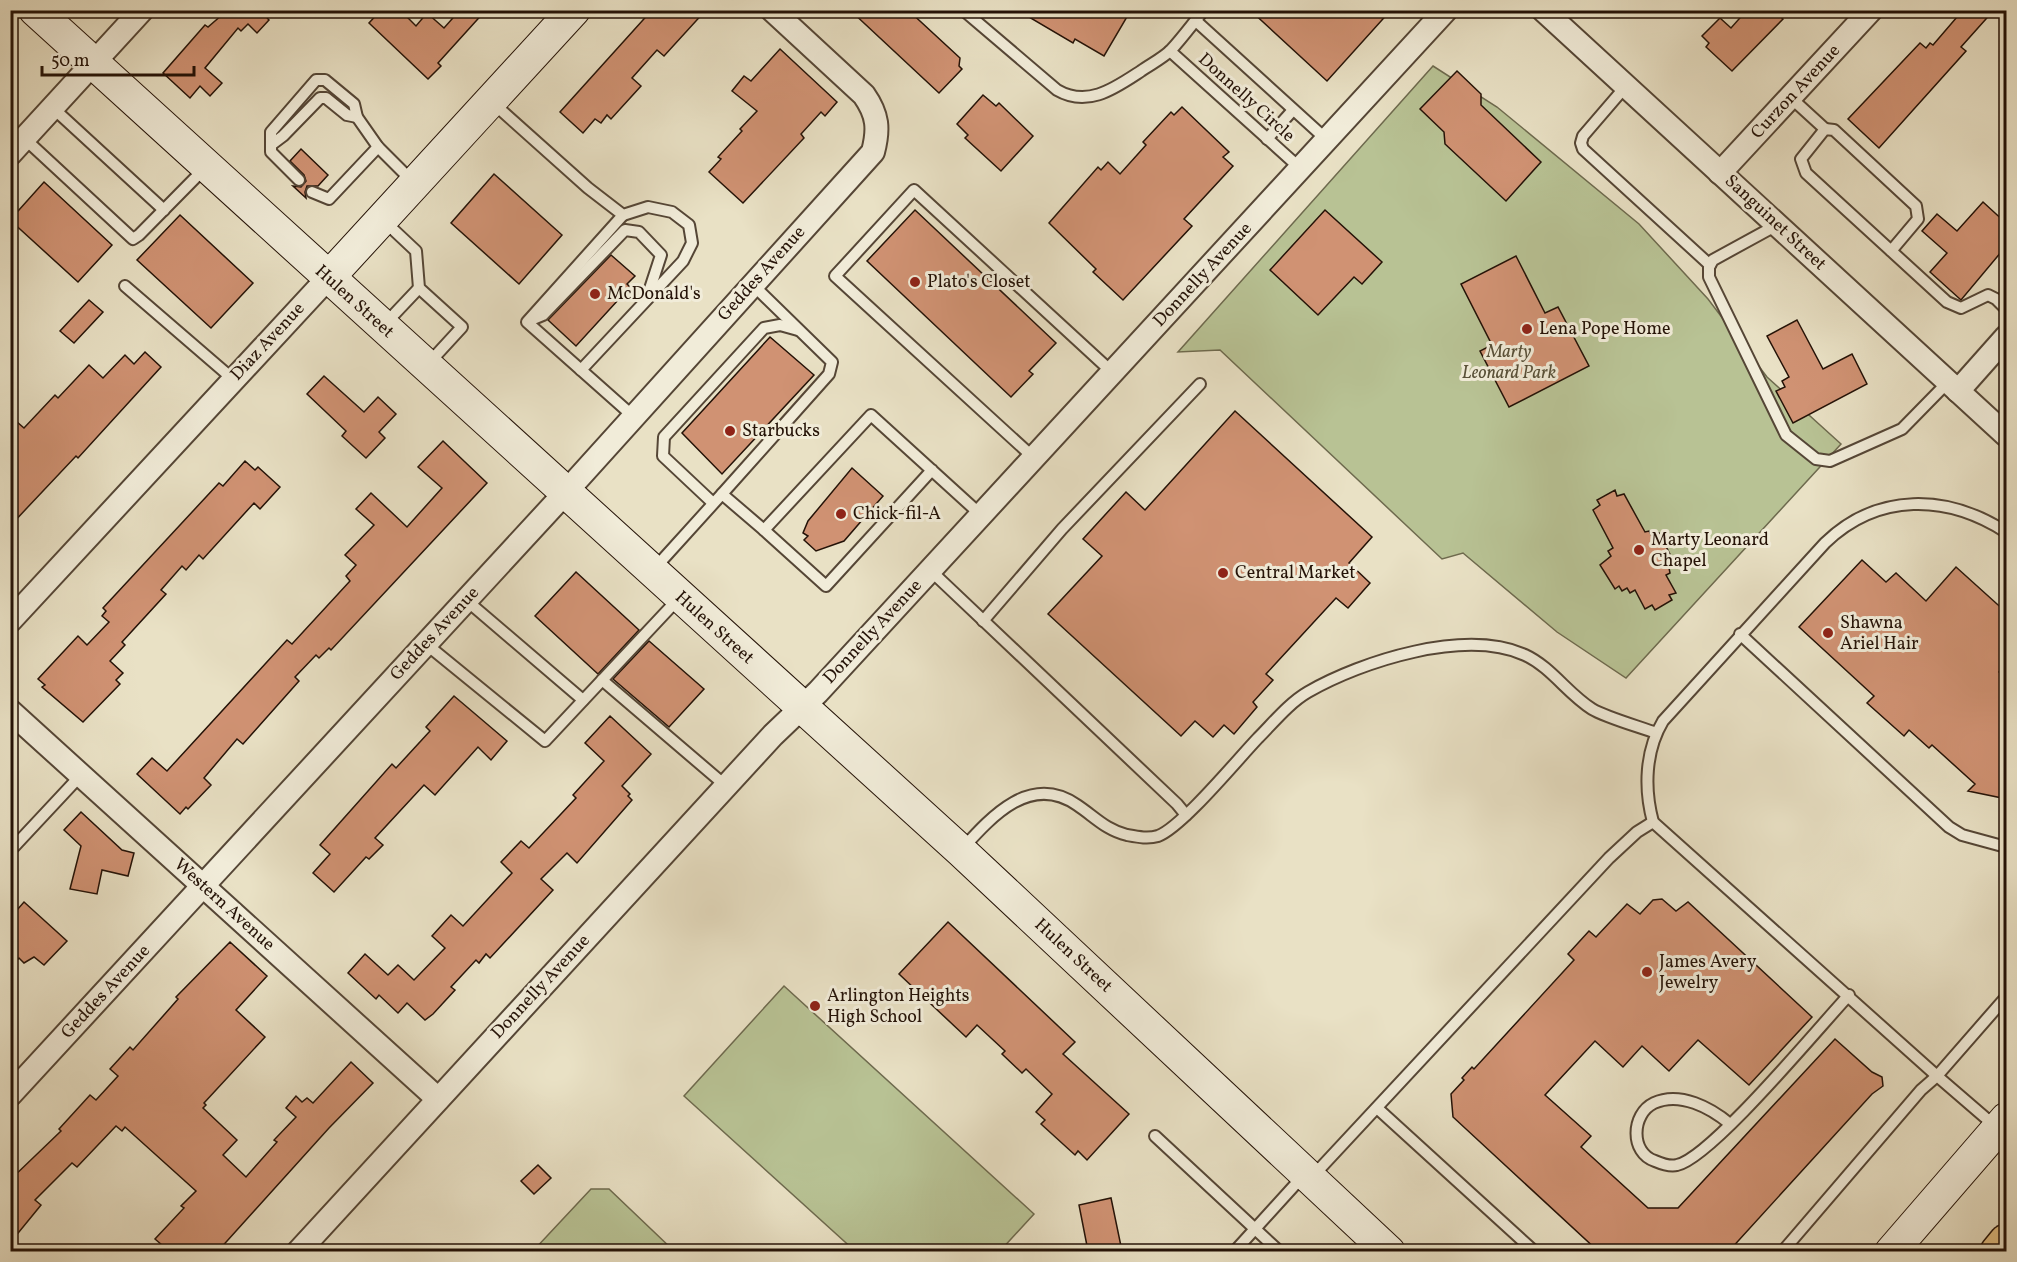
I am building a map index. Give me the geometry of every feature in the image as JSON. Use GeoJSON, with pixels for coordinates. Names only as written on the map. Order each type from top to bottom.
{"type":"FeatureCollection","features":[{"type":"Feature","properties":{"kind":"highway"},"geometry":{"type":"LineString","coordinates":[[1997,1251],[2007,1240]]}},
{"type":"Feature","properties":{"kind":"main road","name":"Hulen Street"},"geometry":{"type":"LineString","coordinates":[[35,10],[92,65],[961,851],[1389,1251]]}},
{"type":"Feature","properties":{"kind":"main road","name":"Diaz Avenue"},"geometry":{"type":"LineString","coordinates":[[328,278],[574,10]]}},
{"type":"Feature","properties":{"kind":"main road"},"geometry":{"type":"LineString","coordinates":[[1891,1251],[2002,1124]]}},
{"type":"Feature","properties":{"kind":"street"},"geometry":{"type":"LineString","coordinates":[[18,146],[142,10]]}},
{"type":"Feature","properties":{"kind":"street","name":"Geddes Avenue"},"geometry":{"type":"LineString","coordinates":[[10,1095],[565,493],[873,152],[878,126],[873,109],[864,95],[772,10]]}},
{"type":"Feature","properties":{"kind":"street","name":"Donnelly Avenue"},"geometry":{"type":"LineString","coordinates":[[298,1251],[773,735],[802,708],[1113,373],[1446,10]]}},
{"type":"Feature","properties":{"kind":"street","name":"Sanguinet Street"},"geometry":{"type":"LineString","coordinates":[[1543,10],[2007,435]]}},
{"type":"Feature","properties":{"kind":"street","name":"Curzon Avenue"},"geometry":{"type":"LineString","coordinates":[[1720,173],[1871,10]]}},
{"type":"Feature","properties":{"kind":"street","name":"Diaz Avenue"},"geometry":{"type":"LineString","coordinates":[[10,621],[328,278]]}},
{"type":"Feature","properties":{"kind":"street"},"geometry":{"type":"LineString","coordinates":[[1953,386],[2007,337]]}},
{"type":"Feature","properties":{"kind":"street","name":"Western Avenue"},"geometry":{"type":"LineString","coordinates":[[10,711],[438,1100]]}},
{"type":"Feature","properties":{"kind":"lane","name":"Donnelly Circle"},"geometry":{"type":"LineString","coordinates":[[963,10],[1068,97],[1101,95],[1170,51],[1204,10]]}},
{"type":"Feature","properties":{"kind":"lane"},"geometry":{"type":"LineString","coordinates":[[1196,21],[1327,140]]}},
{"type":"Feature","properties":{"kind":"lane","name":"Donnelly Circle"},"geometry":{"type":"LineString","coordinates":[[1170,51],[1301,169]]}},
{"type":"Feature","properties":{"kind":"lane"},"geometry":{"type":"LineString","coordinates":[[299,180],[276,159],[272,152],[271,132],[316,80],[331,82],[354,104],[357,117],[378,147],[415,183]]}},
{"type":"Feature","properties":{"kind":"lane"},"geometry":{"type":"LineString","coordinates":[[1626,86],[1583,136],[1583,149],[1710,265]]}},
{"type":"Feature","properties":{"kind":"lane"},"geometry":{"type":"LineString","coordinates":[[1790,97],[1825,129],[1834,130],[1917,206],[1918,219],[1891,251]]}},
{"type":"Feature","properties":{"kind":"lane"},"geometry":{"type":"LineString","coordinates":[[271,145],[284,136],[320,98],[326,98],[347,115],[357,117]]}},
{"type":"Feature","properties":{"kind":"lane"},"geometry":{"type":"LineString","coordinates":[[491,101],[588,188],[623,215]]}},
{"type":"Feature","properties":{"kind":"lane"},"geometry":{"type":"LineString","coordinates":[[53,108],[164,210]]}},
{"type":"Feature","properties":{"kind":"lane"},"geometry":{"type":"LineString","coordinates":[[1267,139],[1293,110]]}},
{"type":"Feature","properties":{"kind":"lane"},"geometry":{"type":"LineString","coordinates":[[1825,129],[1805,152],[1801,159],[1802,166],[1891,251],[1955,306],[1966,307],[1988,296],[1996,299],[2007,309]]}},
{"type":"Feature","properties":{"kind":"lane"},"geometry":{"type":"LineString","coordinates":[[18,146],[133,239],[206,168]]}},
{"type":"Feature","properties":{"kind":"lane"},"geometry":{"type":"LineString","coordinates":[[312,192],[328,199],[378,147]]}},
{"type":"Feature","properties":{"kind":"lane"},"geometry":{"type":"LineString","coordinates":[[1034,458],[835,276],[914,190],[1113,373]]}},
{"type":"Feature","properties":{"kind":"lane"},"geometry":{"type":"LineString","coordinates":[[527,322],[623,215],[648,207],[672,212],[688,225],[692,243],[683,261],[581,370]]}},
{"type":"Feature","properties":{"kind":"lane"},"geometry":{"type":"LineString","coordinates":[[382,219],[416,250],[419,288],[462,327],[426,367]]}},
{"type":"Feature","properties":{"kind":"lane"},"geometry":{"type":"LineString","coordinates":[[1777,225],[1713,260],[1709,277],[1786,435],[1816,459],[1830,461],[1896,433],[1953,386]]}},
{"type":"Feature","properties":{"kind":"lane"},"geometry":{"type":"LineString","coordinates":[[527,322],[543,315],[625,230],[639,232],[661,255],[646,301]]}},
{"type":"Feature","properties":{"kind":"lane"},"geometry":{"type":"LineString","coordinates":[[651,571],[829,374],[832,362],[753,285]]}},
{"type":"Feature","properties":{"kind":"lane"},"geometry":{"type":"LineString","coordinates":[[125,286],[234,380]]}},
{"type":"Feature","properties":{"kind":"lane"},"geometry":{"type":"LineString","coordinates":[[382,327],[419,288]]}},
{"type":"Feature","properties":{"kind":"lane"},"geometry":{"type":"LineString","coordinates":[[527,322],[634,417]]}},
{"type":"Feature","properties":{"kind":"lane"},"geometry":{"type":"LineString","coordinates":[[714,503],[663,456],[664,436],[764,328],[780,325],[801,331]]}},
{"type":"Feature","properties":{"kind":"lane"},"geometry":{"type":"LineString","coordinates":[[983,621],[1062,529],[1200,384]]}},
{"type":"Feature","properties":{"kind":"lane"},"geometry":{"type":"LineString","coordinates":[[764,530],[871,415],[981,515]]}},
{"type":"Feature","properties":{"kind":"lane"},"geometry":{"type":"LineString","coordinates":[[722,494],[826,586],[932,471]]}},
{"type":"Feature","properties":{"kind":"lane"},"geometry":{"type":"LineString","coordinates":[[2002,1124],[1937,1076],[1653,822],[1648,802],[1647,782],[1656,733],[1678,702],[1836,533],[1868,514],[1897,505],[1926,502],[1964,513],[2007,532]]}},
{"type":"Feature","properties":{"kind":"lane"},"geometry":{"type":"LineString","coordinates":[[930,570],[1186,816]]}},
{"type":"Feature","properties":{"kind":"lane"},"geometry":{"type":"LineString","coordinates":[[426,644],[545,741],[680,597]]}},
{"type":"Feature","properties":{"kind":"lane"},"geometry":{"type":"LineString","coordinates":[[466,600],[583,700]]}},
{"type":"Feature","properties":{"kind":"lane"},"geometry":{"type":"LineString","coordinates":[[1740,634],[1949,827],[1962,835],[2007,847]]}},
{"type":"Feature","properties":{"kind":"lane"},"geometry":{"type":"LineString","coordinates":[[961,851],[995,814],[1027,796],[1051,795],[1068,799],[1107,828],[1141,838],[1165,832],[1186,816],[1260,736],[1308,692],[1376,661],[1424,650],[1484,647],[1522,654],[1542,666],[1594,711],[1656,733]]}},
{"type":"Feature","properties":{"kind":"lane"},"geometry":{"type":"LineString","coordinates":[[602,680],[726,786]]}},
{"type":"Feature","properties":{"kind":"lane"},"geometry":{"type":"LineString","coordinates":[[10,851],[81,775]]}},
{"type":"Feature","properties":{"kind":"lane"},"geometry":{"type":"LineString","coordinates":[[1234,1251],[1377,1108],[1609,858],[1637,832],[1653,822]]}},
{"type":"Feature","properties":{"kind":"lane"},"geometry":{"type":"LineString","coordinates":[[1730,1124],[1711,1111],[1685,1101],[1670,1100],[1653,1104],[1642,1115],[1637,1128],[1638,1148],[1648,1159],[1676,1166],[1695,1158],[1730,1124],[1849,995]]}},
{"type":"Feature","properties":{"kind":"lane"},"geometry":{"type":"LineString","coordinates":[[1782,1251],[1921,1090],[1937,1076],[2007,997]]}},
{"type":"Feature","properties":{"kind":"lane"},"geometry":{"type":"LineString","coordinates":[[1377,1108],[1535,1251]]}},
{"type":"Feature","properties":{"kind":"lane"},"geometry":{"type":"LineString","coordinates":[[1155,1136],[1280,1251]]}},
{"type":"Feature","properties":{"kind":"green space","name":"Marty Leonard Park"},"geometry":{"type":"Polygon","coordinates":[[[1433,66],[1497,107],[1639,224],[1708,299],[1767,377],[1841,444],[1626,678],[1557,632],[1463,553],[1442,559],[1220,350],[1178,352],[1433,66]]]}},
{"type":"Feature","properties":{"kind":"green space"},"geometry":{"type":"Polygon","coordinates":[[[784,986],[1034,1214],[1000,1251],[855,1251],[684,1096],[784,986]]]}},
{"type":"Feature","properties":{"kind":"green space"},"geometry":{"type":"Polygon","coordinates":[[[591,1189],[609,1189],[674,1251],[533,1251],[591,1189]]]}},
{"type":"Feature","properties":{"kind":"building"},"geometry":{"type":"Polygon","coordinates":[[[219,10],[260,10],[269,20],[257,33],[248,24],[241,31],[238,28],[205,68],[222,83],[210,96],[200,86],[190,98],[163,73],[205,25],[208,27],[223,14],[219,10]]]}},
{"type":"Feature","properties":{"kind":"building"},"geometry":{"type":"Polygon","coordinates":[[[381,10],[400,10],[416,26],[427,13],[444,28],[460,10],[486,10],[438,63],[441,66],[428,79],[369,23],[381,10]]]}},
{"type":"Feature","properties":{"kind":"building"},"geometry":{"type":"Polygon","coordinates":[[[652,10],[706,10],[664,56],[657,50],[632,78],[641,86],[611,119],[607,115],[601,123],[595,119],[583,133],[560,112],[652,10]]]}},
{"type":"Feature","properties":{"kind":"building"},"geometry":{"type":"Polygon","coordinates":[[[850,10],[908,10],[960,58],[959,66],[962,69],[939,93],[850,10]]]}},
{"type":"Feature","properties":{"kind":"building"},"geometry":{"type":"Polygon","coordinates":[[[1017,10],[1131,10],[1104,56],[1075,39],[1073,43],[1017,10]]]}},
{"type":"Feature","properties":{"kind":"building"},"geometry":{"type":"Polygon","coordinates":[[[1250,10],[1391,10],[1327,81],[1250,10]]]}},
{"type":"Feature","properties":{"kind":"building"},"geometry":{"type":"Polygon","coordinates":[[[1747,10],[1773,10],[1783,19],[1732,71],[1706,47],[1709,43],[1702,36],[1720,18],[1731,28],[1747,10]]]}},
{"type":"Feature","properties":{"kind":"building"},"geometry":{"type":"Polygon","coordinates":[[[1963,10],[1994,10],[1961,47],[1966,51],[1879,148],[1848,119],[1920,43],[1926,48],[1930,43],[1933,45],[1963,10]]]}},
{"type":"Feature","properties":{"kind":"building"},"geometry":{"type":"Polygon","coordinates":[[[780,49],[837,102],[825,116],[821,112],[801,134],[804,138],[743,203],[709,172],[721,159],[718,157],[742,131],[740,129],[757,111],[732,91],[744,76],[751,81],[780,49]]]}},
{"type":"Feature","properties":{"kind":"building"},"geometry":{"type":"Polygon","coordinates":[[[1457,71],[1481,94],[1481,105],[1541,162],[1506,201],[1445,144],[1444,132],[1420,109],[1457,71]]]}},
{"type":"Feature","properties":{"kind":"building"},"geometry":{"type":"Polygon","coordinates":[[[983,95],[996,106],[999,103],[1033,136],[1001,171],[965,138],[968,135],[957,124],[983,95]]]}},
{"type":"Feature","properties":{"kind":"building"},"geometry":{"type":"Polygon","coordinates":[[[1182,107],[1229,152],[1223,157],[1233,166],[1184,219],[1192,226],[1123,300],[1093,272],[1096,269],[1049,223],[1098,167],[1101,170],[1108,162],[1120,174],[1146,145],[1143,142],[1171,112],[1174,115],[1182,107]]]}},
{"type":"Feature","properties":{"kind":"building"},"geometry":{"type":"Polygon","coordinates":[[[301,149],[328,175],[318,186],[307,186],[306,198],[293,186],[301,187],[306,181],[304,175],[290,161],[301,149]]]}},
{"type":"Feature","properties":{"kind":"building"},"geometry":{"type":"Polygon","coordinates":[[[494,174],[562,235],[519,284],[451,223],[494,174]]]}},
{"type":"Feature","properties":{"kind":"building"},"geometry":{"type":"Polygon","coordinates":[[[44,182],[112,245],[78,282],[10,220],[44,182]]]}},
{"type":"Feature","properties":{"kind":"building"},"geometry":{"type":"Polygon","coordinates":[[[1983,202],[2007,224],[2007,245],[1961,300],[1930,272],[1947,253],[1922,231],[1937,214],[1957,231],[1983,202]]]}},
{"type":"Feature","properties":{"kind":"building"},"geometry":{"type":"Polygon","coordinates":[[[915,210],[1056,343],[1029,371],[1033,374],[1011,397],[867,261],[915,210]]]}},
{"type":"Feature","properties":{"kind":"building"},"geometry":{"type":"Polygon","coordinates":[[[1325,210],[1382,262],[1362,284],[1354,277],[1318,315],[1270,270],[1325,210]]]}},
{"type":"Feature","properties":{"kind":"building"},"geometry":{"type":"Polygon","coordinates":[[[180,215],[253,283],[211,328],[137,260],[180,215]]]}},
{"type":"Feature","properties":{"kind":"building","name":"McDonald's"},"geometry":{"type":"Polygon","coordinates":[[[611,255],[635,276],[627,284],[630,287],[576,346],[548,320],[611,255]]]}},
{"type":"Feature","properties":{"kind":"building","name":"Lena Pope Home"},"geometry":{"type":"Polygon","coordinates":[[[1516,256],[1545,313],[1558,307],[1589,366],[1509,407],[1480,351],[1492,345],[1461,284],[1516,256]]]}},
{"type":"Feature","properties":{"kind":"building"},"geometry":{"type":"Polygon","coordinates":[[[89,300],[103,312],[74,343],[60,331],[89,300]]]}},
{"type":"Feature","properties":{"kind":"building"},"geometry":{"type":"Polygon","coordinates":[[[1797,320],[1823,369],[1852,354],[1867,384],[1793,423],[1776,391],[1785,387],[1782,381],[1789,377],[1767,336],[1797,320]]]}},
{"type":"Feature","properties":{"kind":"building"},"geometry":{"type":"Polygon","coordinates":[[[770,337],[814,375],[722,474],[682,433],[770,337]]]}},
{"type":"Feature","properties":{"kind":"building"},"geometry":{"type":"Polygon","coordinates":[[[145,352],[161,367],[78,458],[76,456],[10,526],[10,416],[24,428],[55,395],[58,398],[89,365],[103,378],[125,355],[134,364],[145,352]]]}},
{"type":"Feature","properties":{"kind":"building"},"geometry":{"type":"Polygon","coordinates":[[[324,376],[364,412],[378,397],[396,414],[379,432],[385,438],[366,458],[342,436],[346,431],[307,394],[324,376]]]}},
{"type":"Feature","properties":{"kind":"building","name":"Central Market"},"geometry":{"type":"Polygon","coordinates":[[[1235,411],[1372,537],[1349,563],[1370,583],[1348,608],[1336,598],[1266,674],[1273,680],[1253,702],[1257,707],[1234,734],[1224,725],[1213,737],[1195,721],[1181,736],[1048,614],[1102,556],[1083,539],[1126,492],[1145,510],[1235,411]]]}},
{"type":"Feature","properties":{"kind":"building"},"geometry":{"type":"Polygon","coordinates":[[[443,441],[487,483],[331,650],[329,648],[319,658],[316,655],[295,677],[299,681],[243,744],[237,739],[204,778],[211,785],[188,809],[186,807],[180,814],[137,774],[152,758],[167,771],[287,640],[292,644],[350,581],[346,576],[356,565],[345,555],[374,525],[356,509],[371,493],[407,527],[442,488],[418,467],[443,441]]]}},
{"type":"Feature","properties":{"kind":"building"},"geometry":{"type":"Polygon","coordinates":[[[245,461],[255,470],[258,467],[280,487],[260,509],[254,503],[203,559],[199,555],[186,570],[182,566],[161,590],[166,594],[122,642],[125,645],[110,661],[123,673],[116,680],[120,684],[83,722],[42,687],[45,685],[38,679],[78,636],[87,645],[109,622],[102,616],[106,611],[103,608],[219,483],[223,486],[245,461]]]}},
{"type":"Feature","properties":{"kind":"building","name":"Chick-fil-A"},"geometry":{"type":"Polygon","coordinates":[[[852,468],[883,496],[844,541],[816,551],[804,540],[808,536],[803,533],[808,521],[852,468]]]}},
{"type":"Feature","properties":{"kind":"building","name":"Marty Leonard Chapel"},"geometry":{"type":"Polygon","coordinates":[[[1615,490],[1617,496],[1624,494],[1645,532],[1649,531],[1652,536],[1659,533],[1673,560],[1670,562],[1673,566],[1669,568],[1670,573],[1666,575],[1676,593],[1669,595],[1672,600],[1655,610],[1652,605],[1645,609],[1635,590],[1630,593],[1627,588],[1622,591],[1619,586],[1615,589],[1600,565],[1611,556],[1608,551],[1613,548],[1593,510],[1600,505],[1597,500],[1615,490]]]}},
{"type":"Feature","properties":{"kind":"building"},"geometry":{"type":"Polygon","coordinates":[[[1862,560],[1886,582],[1896,573],[1926,601],[1956,567],[2007,613],[2007,664],[1999,672],[2007,679],[2007,799],[1968,791],[1975,784],[1932,745],[1929,748],[1909,730],[1904,736],[1867,703],[1874,696],[1799,627],[1862,560]]]}},
{"type":"Feature","properties":{"kind":"building"},"geometry":{"type":"Polygon","coordinates":[[[576,572],[639,630],[598,674],[535,616],[576,572]]]}},
{"type":"Feature","properties":{"kind":"building"},"geometry":{"type":"Polygon","coordinates":[[[649,641],[704,689],[669,727],[613,679],[649,641]]]}},
{"type":"Feature","properties":{"kind":"building"},"geometry":{"type":"Polygon","coordinates":[[[454,696],[507,741],[491,760],[478,747],[435,795],[424,785],[375,838],[383,845],[369,859],[366,857],[334,892],[313,873],[330,854],[320,845],[392,764],[396,768],[430,731],[426,727],[454,696]]]}},
{"type":"Feature","properties":{"kind":"building"},"geometry":{"type":"Polygon","coordinates":[[[610,716],[651,754],[622,786],[630,794],[628,796],[632,800],[577,863],[567,853],[541,879],[553,890],[490,958],[486,954],[479,963],[476,960],[451,987],[455,990],[433,1014],[425,1020],[407,1003],[398,1013],[379,995],[376,999],[348,973],[365,954],[388,975],[398,965],[414,980],[445,948],[432,936],[451,915],[463,926],[512,873],[501,862],[521,841],[529,848],[576,798],[573,795],[604,761],[585,743],[610,716]]]}},
{"type":"Feature","properties":{"kind":"building"},"geometry":{"type":"Polygon","coordinates":[[[81,812],[122,850],[134,853],[128,876],[102,870],[97,894],[70,889],[81,846],[64,830],[81,812]]]}},
{"type":"Feature","properties":{"kind":"building"},"geometry":{"type":"Polygon","coordinates":[[[1662,899],[1676,911],[1688,902],[1812,1017],[1749,1085],[1698,1040],[1669,1071],[1642,1046],[1623,1067],[1595,1041],[1545,1095],[1591,1136],[1581,1147],[1648,1208],[1678,1208],[1835,1039],[1872,1072],[1882,1077],[1883,1086],[1872,1094],[1729,1251],[1598,1251],[1453,1117],[1451,1094],[1464,1080],[1462,1078],[1472,1067],[1474,1069],[1574,960],[1568,954],[1589,931],[1596,937],[1627,904],[1640,914],[1653,900],[1662,899]]]}},
{"type":"Feature","properties":{"kind":"building"},"geometry":{"type":"Polygon","coordinates":[[[24,902],[67,941],[44,965],[34,957],[24,963],[19,958],[10,968],[10,918],[24,902]]]}},
{"type":"Feature","properties":{"kind":"building"},"geometry":{"type":"Polygon","coordinates":[[[948,922],[1075,1042],[1063,1054],[1129,1114],[1087,1160],[1078,1151],[1075,1155],[1041,1124],[1045,1120],[1036,1112],[1052,1094],[1026,1069],[1022,1073],[1002,1054],[1005,1051],[977,1025],[966,1037],[899,974],[948,922]]]}},
{"type":"Feature","properties":{"kind":"building"},"geometry":{"type":"Polygon","coordinates":[[[230,942],[267,976],[236,1010],[265,1037],[204,1103],[206,1105],[203,1108],[237,1140],[223,1155],[246,1177],[277,1142],[274,1140],[296,1117],[286,1108],[296,1096],[302,1102],[307,1098],[313,1103],[351,1062],[373,1083],[329,1128],[218,1251],[169,1251],[155,1239],[184,1208],[181,1206],[196,1191],[125,1127],[122,1131],[116,1126],[77,1167],[72,1163],[35,1200],[41,1205],[10,1243],[10,1180],[61,1131],[59,1129],[90,1095],[96,1100],[118,1076],[110,1069],[130,1047],[133,1050],[178,999],[176,997],[230,942]]]}},
{"type":"Feature","properties":{"kind":"building"},"geometry":{"type":"Polygon","coordinates":[[[538,1165],[551,1178],[534,1194],[521,1181],[538,1165]]]}},
{"type":"Feature","properties":{"kind":"building"},"geometry":{"type":"Polygon","coordinates":[[[1111,1198],[1122,1251],[1088,1251],[1079,1205],[1111,1198]]]}},
{"type":"Feature","properties":{"kind":"place","name":"Plato's Closet"},"geometry":{"type":"Point","coordinates":[915,282]}},
{"type":"Feature","properties":{"kind":"place","name":"McDonald's"},"geometry":{"type":"Point","coordinates":[595,294]}},
{"type":"Feature","properties":{"kind":"place","name":"Lena Pope Home"},"geometry":{"type":"Point","coordinates":[1527,329]}},
{"type":"Feature","properties":{"kind":"place","name":"Starbucks"},"geometry":{"type":"Point","coordinates":[730,431]}},
{"type":"Feature","properties":{"kind":"place","name":"Chick-fil-A"},"geometry":{"type":"Point","coordinates":[841,514]}},
{"type":"Feature","properties":{"kind":"place","name":"Marty Leonard Chapel"},"geometry":{"type":"Point","coordinates":[1639,550]}},
{"type":"Feature","properties":{"kind":"place","name":"Central Market"},"geometry":{"type":"Point","coordinates":[1223,573]}},
{"type":"Feature","properties":{"kind":"place","name":"Shawna Ariel Hair"},"geometry":{"type":"Point","coordinates":[1828,633]}},
{"type":"Feature","properties":{"kind":"place","name":"James Avery Jewelry"},"geometry":{"type":"Point","coordinates":[1647,972]}},
{"type":"Feature","properties":{"kind":"place","name":"Arlington Heights High School"},"geometry":{"type":"Point","coordinates":[815,1006]}}]}
